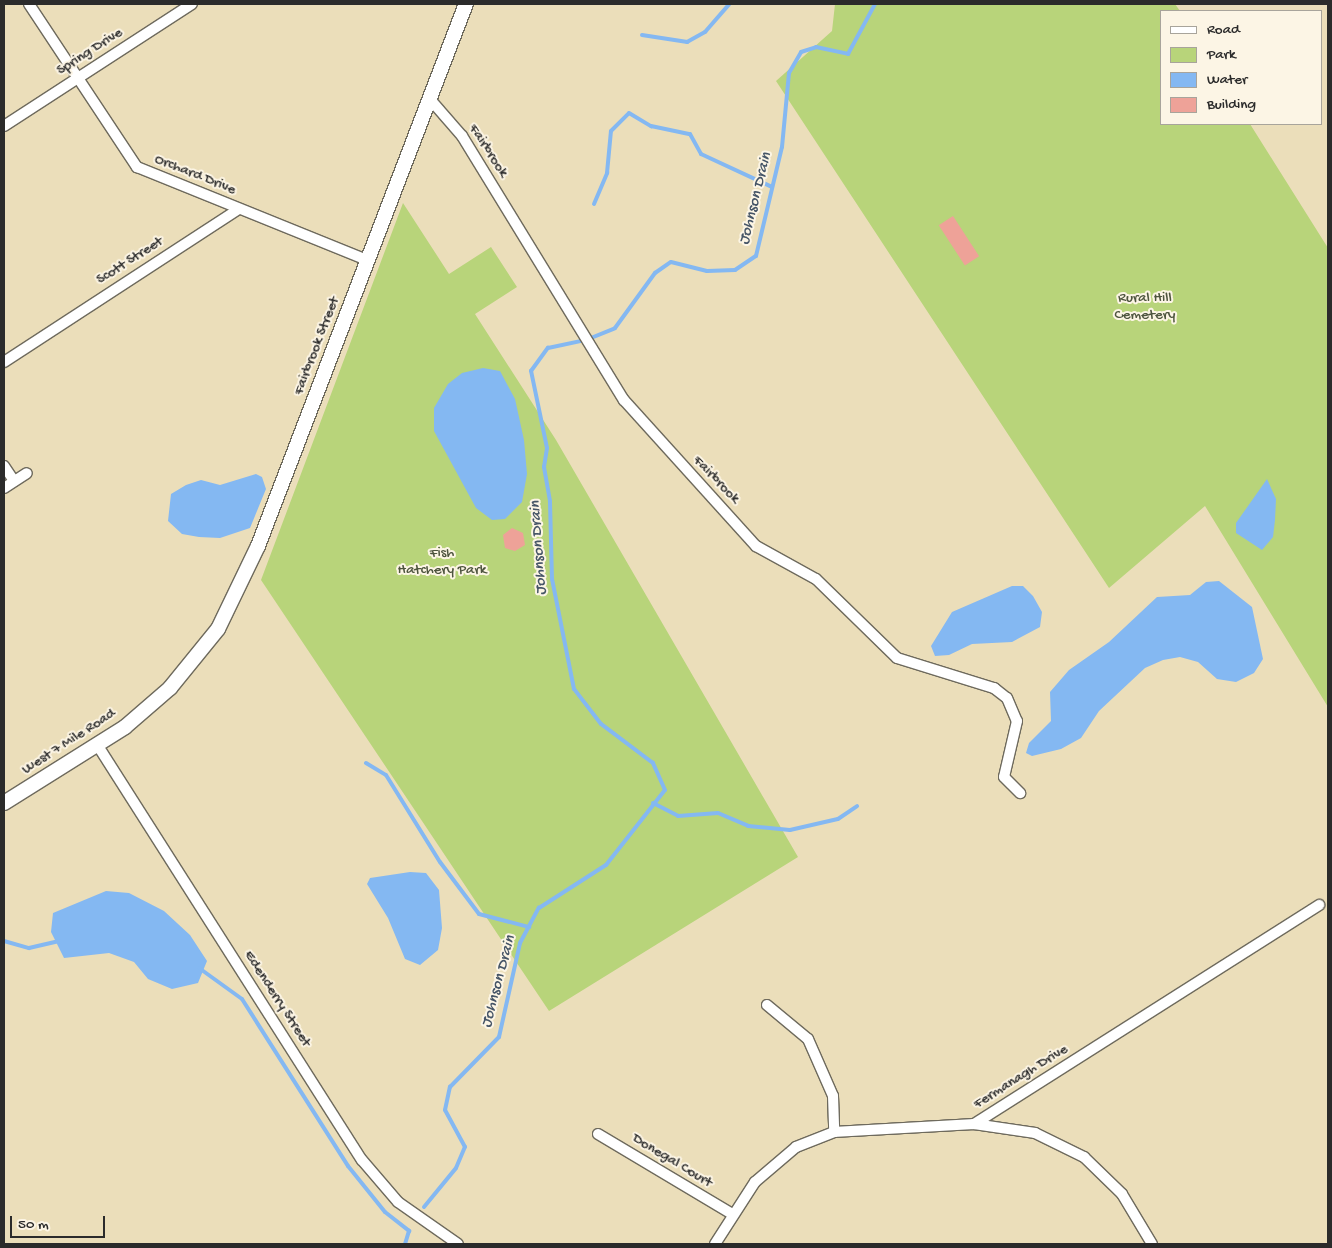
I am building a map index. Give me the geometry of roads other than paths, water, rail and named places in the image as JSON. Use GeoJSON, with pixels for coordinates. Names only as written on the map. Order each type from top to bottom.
{"type":"FeatureCollection","features":[{"type":"Feature","properties":{"kind":"street","name":"Orchard Drive"},"geometry":{"type":"LineString","coordinates":[[29,4],[137,167],[367,260]]}},
{"type":"Feature","properties":{"kind":"street","name":"Spring Drive"},"geometry":{"type":"LineString","coordinates":[[4,126],[192,4]]}},
{"type":"Feature","properties":{"kind":"street","name":"Fairbrook Street"},"geometry":{"type":"LineString","coordinates":[[172,685],[218,629],[244,578],[464,5]]}},
{"type":"Feature","properties":{"kind":"street","name":"Fairbrook"},"geometry":{"type":"LineString","coordinates":[[429,98],[462,136],[597,355],[652,435],[764,553],[816,579],[897,658],[994,688],[1008,698],[1016,721],[1004,777],[1020,792]]}},
{"type":"Feature","properties":{"kind":"street","name":"Scott Street"},"geometry":{"type":"LineString","coordinates":[[4,362],[239,209]]}},
{"type":"Feature","properties":{"kind":"street"},"geometry":{"type":"LineString","coordinates":[[4,466],[14,481]]}},
{"type":"Feature","properties":{"kind":"street"},"geometry":{"type":"LineString","coordinates":[[4,488],[27,473]]}},
{"type":"Feature","properties":{"kind":"street","name":"West 7 Mile Road"},"geometry":{"type":"LineString","coordinates":[[4,803],[98,746],[172,685]]}},
{"type":"Feature","properties":{"kind":"street","name":"Edenderry Street"},"geometry":{"type":"LineString","coordinates":[[98,746],[362,1160],[398,1202],[458,1244]]}},
{"type":"Feature","properties":{"kind":"street","name":"Fermanagh Drive"},"geometry":{"type":"LineString","coordinates":[[715,1244],[732,1214],[778,1159],[805,1142],[834,1132],[974,1124],[1319,905]]}},
{"type":"Feature","properties":{"kind":"street"},"geometry":{"type":"LineString","coordinates":[[767,1005],[808,1040],[833,1096],[834,1132]]}},
{"type":"Feature","properties":{"kind":"street"},"geometry":{"type":"LineString","coordinates":[[974,1124],[1035,1133],[1084,1157],[1122,1194],[1152,1244]]}},
{"type":"Feature","properties":{"kind":"street","name":"Donegal Court"},"geometry":{"type":"LineString","coordinates":[[598,1134],[732,1214]]}},
{"type":"Feature","properties":{"kind":"water"},"geometry":{"type":"Polygon","coordinates":[[[483,368],[500,371],[515,399],[524,440],[527,474],[522,502],[505,519],[492,520],[476,508],[434,431],[434,408],[448,384],[462,373],[483,368]]]}},
{"type":"Feature","properties":{"kind":"water"},"geometry":{"type":"Polygon","coordinates":[[[256,474],[262,477],[266,489],[250,528],[220,538],[199,537],[182,534],[168,521],[171,494],[186,485],[201,480],[220,485],[256,474]]]}},
{"type":"Feature","properties":{"kind":"water"},"geometry":{"type":"Polygon","coordinates":[[[1267,479],[1276,499],[1275,520],[1273,537],[1262,550],[1236,533],[1236,523],[1267,479]]]}},
{"type":"Feature","properties":{"kind":"water"},"geometry":{"type":"Polygon","coordinates":[[[1219,581],[1252,607],[1263,659],[1254,673],[1236,682],[1217,679],[1198,662],[1180,657],[1163,660],[1145,668],[1099,711],[1081,738],[1061,749],[1032,756],[1026,753],[1029,743],[1051,721],[1050,692],[1069,670],[1109,642],[1157,597],[1190,595],[1206,582],[1219,581]]]}},
{"type":"Feature","properties":{"kind":"water"},"geometry":{"type":"Polygon","coordinates":[[[1012,586],[1023,586],[1033,596],[1042,612],[1040,627],[1012,642],[972,644],[949,655],[935,656],[931,646],[952,612],[1012,586]]]}},
{"type":"Feature","properties":{"kind":"water"},"geometry":{"type":"Polygon","coordinates":[[[410,872],[426,873],[439,890],[442,928],[438,950],[420,965],[405,959],[388,918],[367,884],[370,878],[410,872]]]}},
{"type":"Feature","properties":{"kind":"water"},"geometry":{"type":"Polygon","coordinates":[[[106,891],[129,893],[164,911],[190,935],[207,961],[198,983],[172,989],[148,979],[134,962],[109,953],[64,958],[51,932],[53,913],[106,891]]]}},
{"type":"Feature","properties":{"kind":"waterway"},"geometry":{"type":"LineString","coordinates":[[642,35],[687,42],[705,32],[729,4]]}},
{"type":"Feature","properties":{"kind":"waterway","name":"Johnson Drain"},"geometry":{"type":"LineString","coordinates":[[424,1207],[456,1168],[465,1147],[445,1110],[450,1087],[499,1037],[520,943],[539,908],[606,865],[665,790],[653,763],[601,724],[574,689],[552,579],[550,501],[544,467],[547,448],[531,371],[548,348],[586,340],[615,328],[655,273],[671,262],[707,271],[735,270],[756,256],[782,147],[789,73],[801,52],[816,47],[848,54],[875,4]]}},
{"type":"Feature","properties":{"kind":"waterway"},"geometry":{"type":"LineString","coordinates":[[594,204],[607,173],[611,131],[629,113],[651,126],[690,134],[701,154],[772,187]]}},
{"type":"Feature","properties":{"kind":"waterway"},"geometry":{"type":"LineString","coordinates":[[366,763],[386,775],[440,862],[479,914],[529,927]]}},
{"type":"Feature","properties":{"kind":"waterway"},"geometry":{"type":"LineString","coordinates":[[653,803],[678,816],[718,813],[748,826],[790,830],[838,819],[857,806]]}},
{"type":"Feature","properties":{"kind":"waterway"},"geometry":{"type":"LineString","coordinates":[[4,941],[29,948],[59,941]]}},
{"type":"Feature","properties":{"kind":"waterway"},"geometry":{"type":"LineString","coordinates":[[199,968],[242,999],[348,1166],[385,1212],[409,1231]]}},
{"type":"Feature","properties":{"kind":"waterway","name":"Johnson Drain"},"geometry":{"type":"LineString","coordinates":[[405,1244],[409,1231]]}},
{"type":"Feature","properties":{"kind":"park label","name":"Rural Hill Cemetery"},"geometry":{"type":"Point","coordinates":[1145,306]}},
{"type":"Feature","properties":{"kind":"park label","name":"Fish Hatchery Park"},"geometry":{"type":"Point","coordinates":[442,562]}}]}
